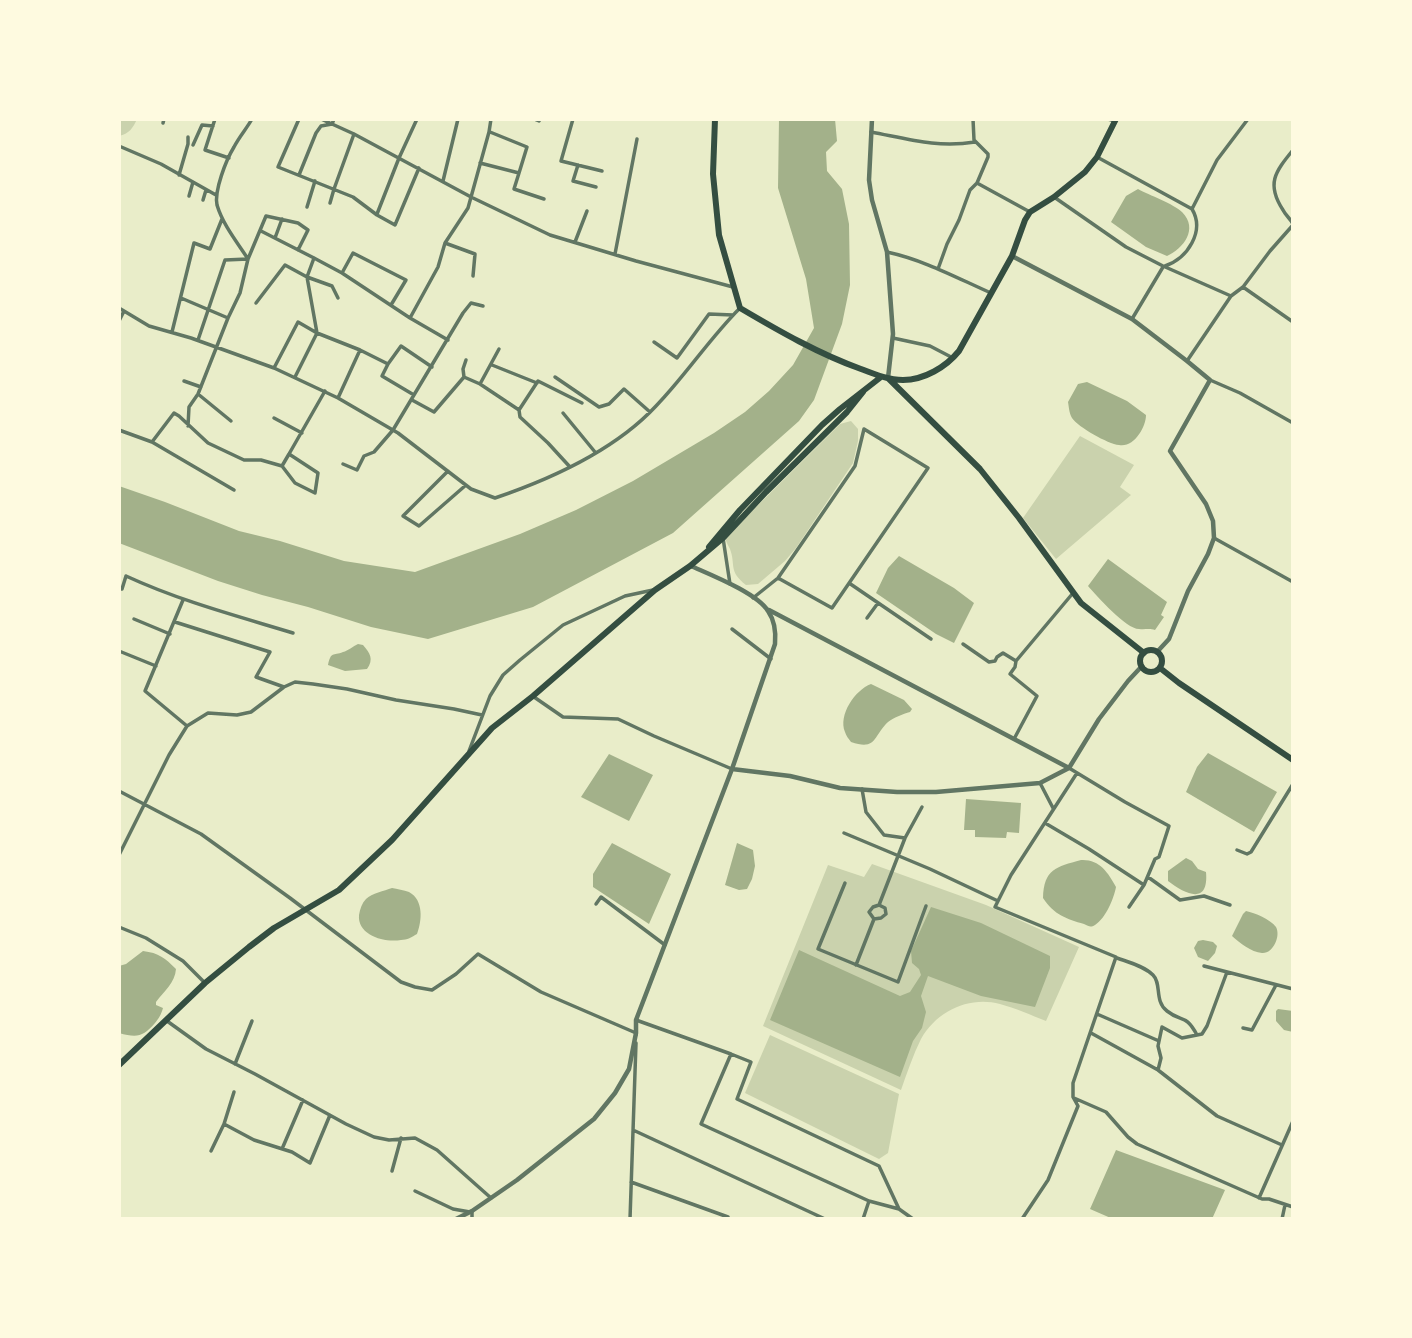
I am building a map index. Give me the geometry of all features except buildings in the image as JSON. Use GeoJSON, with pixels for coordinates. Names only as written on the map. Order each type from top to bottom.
{"type":"FeatureCollection","features":[{"type":"Feature","properties":{"kind":"highway"},"geometry":{"type":"LineString","coordinates":[[715,119],[713,174],[719,235],[740,308],[794,339],[840,361],[885,378],[905,380],[941,368],[959,351],[1012,256],[1030,212],[1086,172],[1097,157],[1113,120]]}},
{"type":"Feature","properties":{"kind":"highway"},"geometry":{"type":"LineString","coordinates":[[702,556],[740,510],[822,425],[885,378]]}},
{"type":"Feature","properties":{"kind":"highway"},"geometry":{"type":"LineString","coordinates":[[885,378],[980,469],[1084,607],[1144,653]]}},
{"type":"Feature","properties":{"kind":"highway"},"geometry":{"type":"LineString","coordinates":[[119,1065],[205,983],[274,928],[339,890],[392,840],[492,728],[655,590],[690,566],[723,538],[847,412],[863,392]]}},
{"type":"Feature","properties":{"kind":"highway"},"geometry":{"type":"LineString","coordinates":[[1150,650],[1157,652],[1162,661],[1154,672],[1147,671],[1142,666],[1140,659],[1144,653],[1150,650]]}},
{"type":"Feature","properties":{"kind":"highway"},"geometry":{"type":"LineString","coordinates":[[1160,667],[1179,683],[1293,760]]}},
{"type":"Feature","properties":{"kind":"street"},"geometry":{"type":"LineString","coordinates":[[215,119],[205,150],[229,158]]}},
{"type":"Feature","properties":{"kind":"street"},"geometry":{"type":"LineString","coordinates":[[248,259],[222,218],[216,195],[234,146],[253,119]]}},
{"type":"Feature","properties":{"kind":"street"},"geometry":{"type":"LineString","coordinates":[[299,119],[278,167],[353,197],[395,225],[419,168]]}},
{"type":"Feature","properties":{"kind":"street"},"geometry":{"type":"LineString","coordinates":[[321,119],[333,122],[471,197],[550,235],[733,287]]}},
{"type":"Feature","properties":{"kind":"street"},"geometry":{"type":"LineString","coordinates":[[377,215],[417,119]]}},
{"type":"Feature","properties":{"kind":"street"},"geometry":{"type":"LineString","coordinates":[[443,181],[458,119]]}},
{"type":"Feature","properties":{"kind":"street"},"geometry":{"type":"LineString","coordinates":[[410,318],[438,267],[445,243],[468,208],[491,119]]}},
{"type":"Feature","properties":{"kind":"street"},"geometry":{"type":"LineString","coordinates":[[534,119],[540,119]]}},
{"type":"Feature","properties":{"kind":"street"},"geometry":{"type":"LineString","coordinates":[[573,119],[561,162],[602,170]]}},
{"type":"Feature","properties":{"kind":"street"},"geometry":{"type":"LineString","coordinates":[[872,119],[869,170],[872,200],[887,252],[892,338],[885,378]]}},
{"type":"Feature","properties":{"kind":"street"},"geometry":{"type":"LineString","coordinates":[[938,269],[970,190],[977,183],[988,154],[975,142],[973,119]]}},
{"type":"Feature","properties":{"kind":"street"},"geometry":{"type":"LineString","coordinates":[[1192,209],[1217,160],[1248,119]]}},
{"type":"Feature","properties":{"kind":"street"},"geometry":{"type":"LineString","coordinates":[[299,175],[316,133],[321,127],[333,122]]}},
{"type":"Feature","properties":{"kind":"street"},"geometry":{"type":"LineString","coordinates":[[188,144],[194,145],[202,125],[213,125]]}},
{"type":"Feature","properties":{"kind":"street"},"geometry":{"type":"LineString","coordinates":[[489,132],[527,147],[514,189],[544,199]]}},
{"type":"Feature","properties":{"kind":"street"},"geometry":{"type":"LineString","coordinates":[[871,132],[934,145],[975,142]]}},
{"type":"Feature","properties":{"kind":"street"},"geometry":{"type":"LineString","coordinates":[[330,203],[354,134]]}},
{"type":"Feature","properties":{"kind":"street"},"geometry":{"type":"LineString","coordinates":[[180,175],[188,137]]}},
{"type":"Feature","properties":{"kind":"street"},"geometry":{"type":"LineString","coordinates":[[615,254],[637,139]]}},
{"type":"Feature","properties":{"kind":"street"},"geometry":{"type":"LineString","coordinates":[[119,146],[161,164],[216,195]]}},
{"type":"Feature","properties":{"kind":"street"},"geometry":{"type":"LineString","coordinates":[[1187,361],[1231,296],[1243,287],[1293,224],[1284,214],[1274,193],[1273,181],[1279,167],[1293,150]]}},
{"type":"Feature","properties":{"kind":"street"},"geometry":{"type":"LineString","coordinates":[[1097,157],[1192,209],[1197,216],[1198,223],[1186,253],[1179,260],[1163,266],[1132,319]]}},
{"type":"Feature","properties":{"kind":"street"},"geometry":{"type":"LineString","coordinates":[[480,163],[519,173]]}},
{"type":"Feature","properties":{"kind":"street"},"geometry":{"type":"LineString","coordinates":[[578,165],[573,181],[596,187]]}},
{"type":"Feature","properties":{"kind":"street"},"geometry":{"type":"LineString","coordinates":[[307,207],[316,181]]}},
{"type":"Feature","properties":{"kind":"street"},"geometry":{"type":"LineString","coordinates":[[189,196],[193,182]]}},
{"type":"Feature","properties":{"kind":"street"},"geometry":{"type":"LineString","coordinates":[[977,183],[1030,212]]}},
{"type":"Feature","properties":{"kind":"street"},"geometry":{"type":"LineString","coordinates":[[203,200],[206,190]]}},
{"type":"Feature","properties":{"kind":"street"},"geometry":{"type":"LineString","coordinates":[[1054,197],[1126,247],[1231,296]]}},
{"type":"Feature","properties":{"kind":"street"},"geometry":{"type":"LineString","coordinates":[[575,242],[587,211]]}},
{"type":"Feature","properties":{"kind":"street"},"geometry":{"type":"LineString","coordinates":[[188,426],[188,407],[198,394],[240,293],[248,259],[266,216],[298,223],[308,230],[298,250]]}},
{"type":"Feature","properties":{"kind":"street"},"geometry":{"type":"LineString","coordinates":[[172,332],[194,243],[210,249],[222,218]]}},
{"type":"Feature","properties":{"kind":"street"},"geometry":{"type":"LineString","coordinates":[[275,238],[282,219]]}},
{"type":"Feature","properties":{"kind":"street"},"geometry":{"type":"LineString","coordinates":[[260,230],[342,274],[447,340]]}},
{"type":"Feature","properties":{"kind":"street"},"geometry":{"type":"LineString","coordinates":[[445,243],[475,254],[473,276]]}},
{"type":"Feature","properties":{"kind":"street"},"geometry":{"type":"LineString","coordinates":[[887,252],[907,256],[991,293]]}},
{"type":"Feature","properties":{"kind":"street"},"geometry":{"type":"LineString","coordinates":[[342,274],[353,253],[406,280],[391,305]]}},
{"type":"Feature","properties":{"kind":"street"},"geometry":{"type":"LineString","coordinates":[[1012,256],[1132,319],[1210,380],[1293,422]]}},
{"type":"Feature","properties":{"kind":"street"},"geometry":{"type":"LineString","coordinates":[[295,377],[317,333],[307,277],[314,258]]}},
{"type":"Feature","properties":{"kind":"street"},"geometry":{"type":"LineString","coordinates":[[198,340],[225,260],[248,259]]}},
{"type":"Feature","properties":{"kind":"street"},"geometry":{"type":"LineString","coordinates":[[257,303],[285,265],[332,286],[338,298]]}},
{"type":"Feature","properties":{"kind":"street"},"geometry":{"type":"LineString","coordinates":[[1243,287],[1293,322]]}},
{"type":"Feature","properties":{"kind":"street"},"geometry":{"type":"LineString","coordinates":[[181,298],[228,318]]}},
{"type":"Feature","properties":{"kind":"street"},"geometry":{"type":"LineString","coordinates":[[343,464],[357,470],[364,456],[374,452],[393,430],[471,303],[483,306]]}},
{"type":"Feature","properties":{"kind":"street"},"geometry":{"type":"LineString","coordinates":[[119,308],[149,326],[198,340],[274,368],[338,397],[393,430],[471,489],[495,498],[570,467],[623,435],[656,407],[740,308]]}},
{"type":"Feature","properties":{"kind":"street"},"geometry":{"type":"LineString","coordinates":[[119,321],[124,311]]}},
{"type":"Feature","properties":{"kind":"street"},"geometry":{"type":"LineString","coordinates":[[654,342],[677,358],[709,314],[733,315]]}},
{"type":"Feature","properties":{"kind":"street"},"geometry":{"type":"LineString","coordinates":[[274,368],[298,322],[388,364]]}},
{"type":"Feature","properties":{"kind":"street"},"geometry":{"type":"LineString","coordinates":[[892,338],[930,346],[953,358]]}},
{"type":"Feature","properties":{"kind":"street"},"geometry":{"type":"LineString","coordinates":[[432,367],[401,346],[382,376],[435,412],[464,377],[466,360]]}},
{"type":"Feature","properties":{"kind":"street"},"geometry":{"type":"LineString","coordinates":[[480,384],[499,349]]}},
{"type":"Feature","properties":{"kind":"street"},"geometry":{"type":"LineString","coordinates":[[338,397],[360,350]]}},
{"type":"Feature","properties":{"kind":"street"},"geometry":{"type":"LineString","coordinates":[[492,365],[537,383],[538,381],[582,403]]}},
{"type":"Feature","properties":{"kind":"street"},"geometry":{"type":"LineString","coordinates":[[464,377],[480,384],[519,410]]}},
{"type":"Feature","properties":{"kind":"street"},"geometry":{"type":"LineString","coordinates":[[555,377],[599,407],[609,404],[624,389],[650,412]]}},
{"type":"Feature","properties":{"kind":"street"},"geometry":{"type":"LineString","coordinates":[[1157,652],[1169,639],[1188,591],[1214,538],[1213,521],[1206,504],[1170,451],[1210,380]]}},
{"type":"Feature","properties":{"kind":"street"},"geometry":{"type":"LineString","coordinates":[[184,381],[201,387]]}},
{"type":"Feature","properties":{"kind":"street"},"geometry":{"type":"LineString","coordinates":[[537,383],[519,410],[520,417],[570,467]]}},
{"type":"Feature","properties":{"kind":"street"},"geometry":{"type":"LineString","coordinates":[[282,466],[325,391]]}},
{"type":"Feature","properties":{"kind":"street"},"geometry":{"type":"LineString","coordinates":[[198,394],[231,421]]}},
{"type":"Feature","properties":{"kind":"street"},"geometry":{"type":"LineString","coordinates":[[152,442],[174,413],[208,443],[244,460],[261,460],[282,466],[295,482],[315,493],[318,473],[289,454]]}},
{"type":"Feature","properties":{"kind":"street"},"geometry":{"type":"LineString","coordinates":[[563,413],[595,452]]}},
{"type":"Feature","properties":{"kind":"street"},"geometry":{"type":"LineString","coordinates":[[274,418],[302,433]]}},
{"type":"Feature","properties":{"kind":"street"},"geometry":{"type":"LineString","coordinates":[[753,598],[778,578],[855,466],[864,429],[928,468],[832,608],[778,578]]}},
{"type":"Feature","properties":{"kind":"street"},"geometry":{"type":"LineString","coordinates":[[119,430],[152,442],[234,490]]}},
{"type":"Feature","properties":{"kind":"street"},"geometry":{"type":"LineString","coordinates":[[448,471],[403,516],[419,526],[466,485]]}},
{"type":"Feature","properties":{"kind":"street"},"geometry":{"type":"LineString","coordinates":[[723,538],[730,584]]}},
{"type":"Feature","properties":{"kind":"street"},"geometry":{"type":"LineString","coordinates":[[1214,538],[1293,582]]}},
{"type":"Feature","properties":{"kind":"street"},"geometry":{"type":"LineString","coordinates":[[690,566],[730,584],[768,610],[1069,768],[1169,826],[1160,857],[1155,859],[1144,885],[1129,907]]}},
{"type":"Feature","properties":{"kind":"street"},"geometry":{"type":"LineString","coordinates":[[119,589],[122,589],[126,576],[183,600],[293,633]]}},
{"type":"Feature","properties":{"kind":"street"},"geometry":{"type":"LineString","coordinates":[[849,583],[931,639]]}},
{"type":"Feature","properties":{"kind":"street"},"geometry":{"type":"LineString","coordinates":[[468,753],[490,696],[503,675],[563,625],[625,596],[655,590]]}},
{"type":"Feature","properties":{"kind":"street"},"geometry":{"type":"LineString","coordinates":[[1014,739],[1037,696],[1010,674],[1016,661],[1073,593]]}},
{"type":"Feature","properties":{"kind":"street"},"geometry":{"type":"LineString","coordinates":[[183,600],[145,691],[187,726]]}},
{"type":"Feature","properties":{"kind":"street"},"geometry":{"type":"LineString","coordinates":[[867,618],[878,603]]}},
{"type":"Feature","properties":{"kind":"street"},"geometry":{"type":"LineString","coordinates":[[630,1219],[636,1020],[771,659],[776,632],[768,610]]}},
{"type":"Feature","properties":{"kind":"street"},"geometry":{"type":"LineString","coordinates":[[134,619],[170,634]]}},
{"type":"Feature","properties":{"kind":"street"},"geometry":{"type":"LineString","coordinates":[[175,622],[270,652],[256,677],[284,687]]}},
{"type":"Feature","properties":{"kind":"street"},"geometry":{"type":"LineString","coordinates":[[732,629],[771,659]]}},
{"type":"Feature","properties":{"kind":"street"},"geometry":{"type":"LineString","coordinates":[[963,644],[989,662],[995,661],[1003,653],[1016,661]]}},
{"type":"Feature","properties":{"kind":"street"},"geometry":{"type":"LineString","coordinates":[[119,651],[156,666]]}},
{"type":"Feature","properties":{"kind":"street"},"geometry":{"type":"LineString","coordinates":[[533,696],[563,717],[618,719],[732,769],[790,776],[839,788],[936,792],[1040,783],[1069,768],[1099,719],[1142,666]]}},
{"type":"Feature","properties":{"kind":"street"},"geometry":{"type":"LineString","coordinates":[[119,855],[143,804],[187,726],[208,713],[237,715],[251,712],[295,682],[482,715]]}},
{"type":"Feature","properties":{"kind":"street"},"geometry":{"type":"LineString","coordinates":[[1077,773],[1011,875],[995,907],[1153,975],[1159,1001],[1167,1011],[1190,1022],[1197,1035]]}},
{"type":"Feature","properties":{"kind":"street"},"geometry":{"type":"LineString","coordinates":[[1040,783],[1054,809]]}},
{"type":"Feature","properties":{"kind":"street"},"geometry":{"type":"LineString","coordinates":[[1237,850],[1247,854],[1251,852],[1293,784]]}},
{"type":"Feature","properties":{"kind":"street"},"geometry":{"type":"LineString","coordinates":[[862,789],[866,812],[884,835],[905,838]]}},
{"type":"Feature","properties":{"kind":"street"},"geometry":{"type":"LineString","coordinates":[[119,791],[201,834],[401,982],[432,990],[456,974],[478,954],[541,992],[636,1033]]}},
{"type":"Feature","properties":{"kind":"street"},"geometry":{"type":"LineString","coordinates":[[879,905],[905,838],[922,807]]}},
{"type":"Feature","properties":{"kind":"street"},"geometry":{"type":"LineString","coordinates":[[1045,823],[1144,885]]}},
{"type":"Feature","properties":{"kind":"street"},"geometry":{"type":"LineString","coordinates":[[844,833],[998,901]]}},
{"type":"Feature","properties":{"kind":"street"},"geometry":{"type":"LineString","coordinates":[[1147,877],[1180,900],[1204,896],[1230,905]]}},
{"type":"Feature","properties":{"kind":"street"},"geometry":{"type":"LineString","coordinates":[[845,883],[818,949],[898,982],[926,906]]}},
{"type":"Feature","properties":{"kind":"street"},"geometry":{"type":"LineString","coordinates":[[596,904],[601,897],[665,945]]}},
{"type":"Feature","properties":{"kind":"street"},"geometry":{"type":"LineString","coordinates":[[879,905],[886,908],[886,914],[874,919],[869,912],[873,907],[879,905]]}},
{"type":"Feature","properties":{"kind":"street"},"geometry":{"type":"LineString","coordinates":[[856,965],[874,919]]}},
{"type":"Feature","properties":{"kind":"street"},"geometry":{"type":"LineString","coordinates":[[119,927],[146,938],[183,961],[205,983]]}},
{"type":"Feature","properties":{"kind":"street"},"geometry":{"type":"LineString","coordinates":[[1022,1219],[1048,1180],[1078,1106],[1073,1097],[1073,1083],[1116,957]]}},
{"type":"Feature","properties":{"kind":"street"},"geometry":{"type":"LineString","coordinates":[[1204,966],[1293,989]]}},
{"type":"Feature","properties":{"kind":"street"},"geometry":{"type":"LineString","coordinates":[[1157,1070],[1161,1058],[1158,1046],[1163,1027],[1182,1038],[1202,1034],[1227,972]]}},
{"type":"Feature","properties":{"kind":"street"},"geometry":{"type":"LineString","coordinates":[[1242,1028],[1252,1030],[1276,985]]}},
{"type":"Feature","properties":{"kind":"street"},"geometry":{"type":"LineString","coordinates":[[1097,1014],[1159,1041]]}},
{"type":"Feature","properties":{"kind":"street"},"geometry":{"type":"LineString","coordinates":[[165,1020],[206,1049],[374,1138],[415,1138],[438,1150],[491,1198]]}},
{"type":"Feature","properties":{"kind":"street"},"geometry":{"type":"LineString","coordinates":[[636,1020],[751,1062],[737,1099],[879,1166],[899,1209]]}},
{"type":"Feature","properties":{"kind":"street"},"geometry":{"type":"LineString","coordinates":[[235,1064],[252,1021]]}},
{"type":"Feature","properties":{"kind":"street"},"geometry":{"type":"LineString","coordinates":[[456,1219],[517,1180],[594,1119],[615,1093],[629,1069],[636,1033]]}},
{"type":"Feature","properties":{"kind":"street"},"geometry":{"type":"LineString","coordinates":[[1091,1033],[1157,1070],[1217,1116],[1282,1145]]}},
{"type":"Feature","properties":{"kind":"street"},"geometry":{"type":"LineString","coordinates":[[731,1054],[701,1124],[869,1200],[899,1209],[913,1219]]}},
{"type":"Feature","properties":{"kind":"street"},"geometry":{"type":"LineString","coordinates":[[211,1151],[224,1124],[234,1092]]}},
{"type":"Feature","properties":{"kind":"street"},"geometry":{"type":"LineString","coordinates":[[1073,1097],[1106,1112],[1137,1144],[1259,1198],[1293,1207]]}},
{"type":"Feature","properties":{"kind":"street"},"geometry":{"type":"LineString","coordinates":[[282,1149],[303,1100]]}},
{"type":"Feature","properties":{"kind":"street"},"geometry":{"type":"LineString","coordinates":[[224,1124],[254,1140],[292,1152],[310,1163],[330,1115]]}},
{"type":"Feature","properties":{"kind":"street"},"geometry":{"type":"LineString","coordinates":[[1259,1198],[1293,1121]]}},
{"type":"Feature","properties":{"kind":"street"},"geometry":{"type":"LineString","coordinates":[[632,1129],[825,1219]]}},
{"type":"Feature","properties":{"kind":"street"},"geometry":{"type":"LineString","coordinates":[[392,1171],[401,1138]]}},
{"type":"Feature","properties":{"kind":"street"},"geometry":{"type":"LineString","coordinates":[[631,1182],[728,1217]]}},
{"type":"Feature","properties":{"kind":"street"},"geometry":{"type":"LineString","coordinates":[[415,1191],[453,1209],[471,1211]]}},
{"type":"Feature","properties":{"kind":"street"},"geometry":{"type":"LineString","coordinates":[[863,1219],[869,1200]]}},
{"type":"Feature","properties":{"kind":"street"},"geometry":{"type":"LineString","coordinates":[[1282,1219],[1285,1205]]}},
{"type":"Feature","properties":{"kind":"street"},"geometry":{"type":"LineString","coordinates":[[471,1211],[472,1219]]}},
{"type":"Feature","properties":{"kind":"shaded area"},"geometry":{"type":"Polygon","coordinates":[[[119,119],[137,119],[130,130],[119,136],[119,119]]]}},
{"type":"Feature","properties":{"kind":"shaded area"},"geometry":{"type":"Polygon","coordinates":[[[779,119],[835,119],[837,141],[826,152],[827,171],[842,189],[849,224],[850,285],[842,324],[814,400],[799,421],[673,533],[533,607],[428,639],[371,627],[262,595],[119,543],[119,486],[239,531],[344,561],[415,572],[520,534],[576,510],[633,481],[714,433],[745,412],[769,391],[793,365],[814,328],[806,279],[778,188],[779,119]]]}},
{"type":"Feature","properties":{"kind":"shaded area"},"geometry":{"type":"Polygon","coordinates":[[[1138,189],[1173,206],[1187,218],[1187,238],[1178,249],[1167,256],[1146,247],[1111,222],[1126,196],[1138,189]]]}},
{"type":"Feature","properties":{"kind":"shaded area"},"geometry":{"type":"Polygon","coordinates":[[[1087,382],[1127,401],[1146,415],[1144,425],[1134,440],[1124,445],[1114,444],[1075,422],[1068,402],[1078,384],[1087,382]]]}},
{"type":"Feature","properties":{"kind":"shaded area"},"geometry":{"type":"Polygon","coordinates":[[[851,421],[858,429],[853,463],[785,561],[758,584],[746,585],[735,572],[725,538],[840,424],[851,421]]]}},
{"type":"Feature","properties":{"kind":"shaded area"},"geometry":{"type":"Polygon","coordinates":[[[1080,436],[1134,465],[1120,487],[1131,495],[1056,559],[1023,518],[1080,436]]]}},
{"type":"Feature","properties":{"kind":"shaded area"},"geometry":{"type":"Polygon","coordinates":[[[899,556],[974,603],[954,643],[936,634],[876,593],[888,568],[899,556]]]}},
{"type":"Feature","properties":{"kind":"shaded area"},"geometry":{"type":"Polygon","coordinates":[[[1108,559],[1167,602],[1161,615],[1164,617],[1155,630],[1133,628],[1088,586],[1108,559]]]}},
{"type":"Feature","properties":{"kind":"shaded area"},"geometry":{"type":"Polygon","coordinates":[[[358,644],[363,645],[370,656],[367,669],[345,671],[328,665],[333,655],[358,644]]]}},
{"type":"Feature","properties":{"kind":"shaded area"},"geometry":{"type":"Polygon","coordinates":[[[871,684],[904,700],[912,709],[888,722],[874,741],[866,745],[851,742],[843,725],[846,711],[854,697],[871,684]]]}},
{"type":"Feature","properties":{"kind":"shaded area"},"geometry":{"type":"Polygon","coordinates":[[[1208,753],[1277,792],[1254,832],[1186,792],[1197,767],[1208,753]]]}},
{"type":"Feature","properties":{"kind":"shaded area"},"geometry":{"type":"Polygon","coordinates":[[[609,754],[653,775],[629,821],[581,797],[609,754]]]}},
{"type":"Feature","properties":{"kind":"shaded area"},"geometry":{"type":"Polygon","coordinates":[[[966,799],[1021,803],[1019,833],[1007,832],[1006,838],[975,837],[975,830],[964,830],[966,799]]]}},
{"type":"Feature","properties":{"kind":"shaded area"},"geometry":{"type":"Polygon","coordinates":[[[612,843],[671,874],[649,924],[593,887],[593,874],[612,843]]]}},
{"type":"Feature","properties":{"kind":"shaded area"},"geometry":{"type":"Polygon","coordinates":[[[737,843],[753,850],[755,866],[747,889],[739,890],[725,885],[737,843]]]}},
{"type":"Feature","properties":{"kind":"shaded area"},"geometry":{"type":"Polygon","coordinates":[[[1186,858],[1198,869],[1206,872],[1204,889],[1200,893],[1189,893],[1168,881],[1168,871],[1186,858]]]}},
{"type":"Feature","properties":{"kind":"shaded area"},"geometry":{"type":"Polygon","coordinates":[[[1081,860],[1098,864],[1116,887],[1106,913],[1092,926],[1061,916],[1043,898],[1046,881],[1053,871],[1081,860]]]}},
{"type":"Feature","properties":{"kind":"shaded area"},"geometry":{"type":"Polygon","coordinates":[[[872,864],[986,905],[1079,947],[1046,1021],[988,1002],[955,1008],[936,1021],[921,1039],[901,1090],[763,1026],[828,865],[864,877],[872,864]]]}},
{"type":"Feature","properties":{"kind":"shaded area"},"geometry":{"type":"Polygon","coordinates":[[[392,888],[414,896],[421,917],[417,934],[394,941],[380,939],[367,932],[362,928],[359,915],[366,899],[392,888]]]}},
{"type":"Feature","properties":{"kind":"shaded area"},"geometry":{"type":"Polygon","coordinates":[[[931,907],[981,923],[1050,956],[1050,968],[1035,1007],[981,996],[928,976],[921,996],[926,1012],[922,1028],[913,1041],[900,1077],[770,1020],[799,950],[900,996],[910,992],[921,975],[912,963],[911,951],[931,907]]]}},
{"type":"Feature","properties":{"kind":"shaded area"},"geometry":{"type":"Polygon","coordinates":[[[1246,911],[1270,921],[1276,927],[1275,944],[1270,951],[1262,953],[1250,949],[1232,936],[1246,911]]]}},
{"type":"Feature","properties":{"kind":"shaded area"},"geometry":{"type":"Polygon","coordinates":[[[1198,941],[1213,942],[1217,946],[1208,961],[1198,957],[1194,948],[1198,941]]]}},
{"type":"Feature","properties":{"kind":"shaded area"},"geometry":{"type":"Polygon","coordinates":[[[143,951],[165,959],[176,969],[175,974],[156,1002],[156,1005],[163,1008],[155,1023],[139,1035],[125,1035],[119,1033],[119,966],[143,951]]]}},
{"type":"Feature","properties":{"kind":"shaded area"},"geometry":{"type":"Polygon","coordinates":[[[1278,1009],[1293,1011],[1293,1032],[1284,1030],[1276,1021],[1278,1009]]]}},
{"type":"Feature","properties":{"kind":"shaded area"},"geometry":{"type":"Polygon","coordinates":[[[770,1035],[899,1094],[888,1153],[879,1159],[745,1093],[770,1035]]]}},
{"type":"Feature","properties":{"kind":"shaded area"},"geometry":{"type":"Polygon","coordinates":[[[1116,1150],[1225,1190],[1212,1219],[1113,1219],[1090,1209],[1116,1150]]]}}]}
